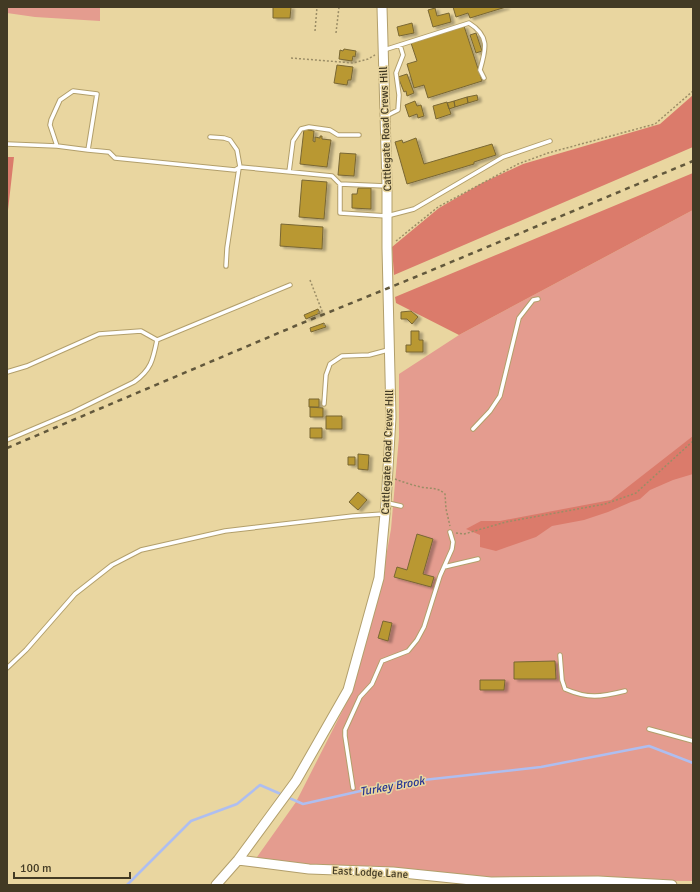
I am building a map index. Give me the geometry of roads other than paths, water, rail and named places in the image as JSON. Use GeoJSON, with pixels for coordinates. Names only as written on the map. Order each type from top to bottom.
{"type":"FeatureCollection","features":[{"type":"Feature","properties":{"kind":"street","name":"Cattlegate Road Crews Hill"},"geometry":{"type":"LineString","coordinates":[[216,885],[238,860],[296,781],[348,690],[379,578],[388,477],[391,417],[382,7]]}},
{"type":"Feature","properties":{"kind":"street","name":"East Lodge Lane"},"geometry":{"type":"LineString","coordinates":[[238,860],[308,869],[393,872],[491,882],[598,881],[672,885]]}},
{"type":"Feature","properties":{"kind":"lane"},"geometry":{"type":"LineString","coordinates":[[383,51],[469,23],[478,28],[483,36],[486,46],[485,56],[480,70],[484,78]]}},
{"type":"Feature","properties":{"kind":"lane"},"geometry":{"type":"LineString","coordinates":[[385,117],[398,110],[399,95],[396,72],[403,55],[400,45]]}},
{"type":"Feature","properties":{"kind":"lane"},"geometry":{"type":"LineString","coordinates":[[57,146],[50,125],[60,100],[73,91],[97,94],[88,150]]}},
{"type":"Feature","properties":{"kind":"lane"},"geometry":{"type":"LineString","coordinates":[[289,172],[293,141],[301,128],[309,127],[330,130],[338,135],[359,135]]}},
{"type":"Feature","properties":{"kind":"lane"},"geometry":{"type":"LineString","coordinates":[[210,137],[230,140],[237,150],[240,168],[227,248],[226,266]]}},
{"type":"Feature","properties":{"kind":"lane"},"geometry":{"type":"LineString","coordinates":[[340,184],[340,213],[387,216],[414,209],[503,157],[550,141]]}},
{"type":"Feature","properties":{"kind":"lane"},"geometry":{"type":"LineString","coordinates":[[7,144],[57,146],[110,152],[115,158],[235,170],[240,168],[332,176],[340,184],[387,186]]}},
{"type":"Feature","properties":{"kind":"lane"},"geometry":{"type":"LineString","coordinates":[[157,340],[290,285]]}},
{"type":"Feature","properties":{"kind":"lane"},"geometry":{"type":"LineString","coordinates":[[473,429],[490,411],[500,396],[519,318],[532,300],[538,299]]}},
{"type":"Feature","properties":{"kind":"lane"},"geometry":{"type":"LineString","coordinates":[[7,372],[27,366],[99,334],[141,331],[157,340]]}},
{"type":"Feature","properties":{"kind":"lane"},"geometry":{"type":"LineString","coordinates":[[7,440],[73,412],[134,382],[149,369],[157,340]]}},
{"type":"Feature","properties":{"kind":"lane"},"geometry":{"type":"LineString","coordinates":[[324,404],[326,375],[330,364],[342,356],[369,354],[389,350]]}},
{"type":"Feature","properties":{"kind":"lane"},"geometry":{"type":"LineString","coordinates":[[386,503],[401,506]]}},
{"type":"Feature","properties":{"kind":"lane"},"geometry":{"type":"LineString","coordinates":[[7,668],[26,650],[75,594],[112,565],[141,550],[225,531],[353,516],[385,514]]}},
{"type":"Feature","properties":{"kind":"lane"},"geometry":{"type":"LineString","coordinates":[[353,788],[344,736],[347,724],[360,697],[372,684],[382,661],[408,651],[417,640],[424,627],[440,576],[452,549],[453,542],[450,532]]}},
{"type":"Feature","properties":{"kind":"lane"},"geometry":{"type":"LineString","coordinates":[[444,567],[478,559]]}},
{"type":"Feature","properties":{"kind":"lane"},"geometry":{"type":"LineString","coordinates":[[560,655],[562,680],[565,689],[580,695],[596,696],[625,691]]}},
{"type":"Feature","properties":{"kind":"lane"},"geometry":{"type":"LineString","coordinates":[[649,729],[693,741]]}},
{"type":"Feature","properties":{"kind":"waterway","name":"Turkey Brook"},"geometry":{"type":"LineString","coordinates":[[287,797],[303,804],[396,783],[541,767],[649,746],[693,763]]}},
{"type":"Feature","properties":{"kind":"waterway","name":"Turkey Brook"},"geometry":{"type":"LineString","coordinates":[[127,885],[191,821],[237,804],[260,785],[283,795]]}},
{"type":"Feature","properties":{"kind":"railway"},"geometry":{"type":"LineString","coordinates":[[7,448],[295,326],[693,161]]}}]}
